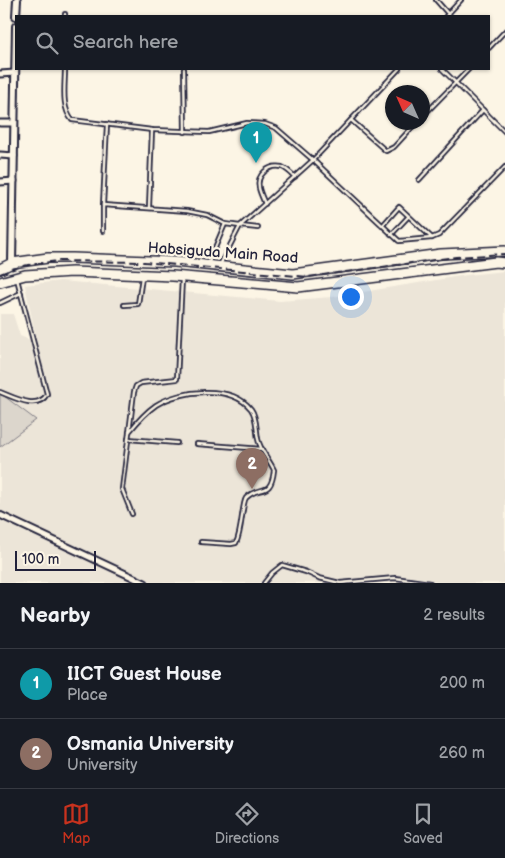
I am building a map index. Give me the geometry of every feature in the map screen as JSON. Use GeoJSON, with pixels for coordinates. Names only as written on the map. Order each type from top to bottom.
{"type":"FeatureCollection","features":[{"type":"Feature","properties":{"kind":"main road","name":"Habsiguda Main Road"},"geometry":{"type":"LineString","coordinates":[[0,269],[12,263],[48,258],[208,265],[292,274],[441,254],[505,251]]}},
{"type":"Feature","properties":{"kind":"main road"},"geometry":{"type":"LineString","coordinates":[[102,273],[104,259]]}},
{"type":"Feature","properties":{"kind":"main road","name":"Habsiguda Main Road"},"geometry":{"type":"LineString","coordinates":[[0,282],[17,277],[72,272],[182,277],[298,287],[496,262],[505,263]]}},
{"type":"Feature","properties":{"kind":"main road"},"geometry":{"type":"LineString","coordinates":[[307,272],[308,286]]}},
{"type":"Feature","properties":{"kind":"street"},"geometry":{"type":"LineString","coordinates":[[16,15],[17,0]]}},
{"type":"Feature","properties":{"kind":"street"},"geometry":{"type":"LineString","coordinates":[[12,263],[15,70]]}},
{"type":"Feature","properties":{"kind":"street"},"geometry":{"type":"LineString","coordinates":[[0,74],[15,73]]}},
{"type":"Feature","properties":{"kind":"street"},"geometry":{"type":"LineString","coordinates":[[0,122],[14,123]]}},
{"type":"Feature","properties":{"kind":"street"},"geometry":{"type":"LineString","coordinates":[[0,155],[14,156]]}},
{"type":"Feature","properties":{"kind":"street"},"geometry":{"type":"LineString","coordinates":[[0,182],[14,181]]}},
{"type":"Feature","properties":{"kind":"street"},"geometry":{"type":"LineString","coordinates":[[0,515],[145,583]]}},
{"type":"Feature","properties":{"kind":"lane"},"geometry":{"type":"LineString","coordinates":[[436,0],[448,15],[461,0]]}},
{"type":"Feature","properties":{"kind":"lane"},"geometry":{"type":"LineString","coordinates":[[490,47],[505,31]]}},
{"type":"Feature","properties":{"kind":"lane"},"geometry":{"type":"LineString","coordinates":[[65,70],[65,106],[72,120],[185,132],[209,132],[247,123],[265,124],[276,128],[399,241],[432,238],[439,235],[505,167]]}},
{"type":"Feature","properties":{"kind":"lane"},"geometry":{"type":"LineString","coordinates":[[184,70],[185,132]]}},
{"type":"Feature","properties":{"kind":"lane"},"geometry":{"type":"LineString","coordinates":[[220,267],[240,226],[313,160],[398,70]]}},
{"type":"Feature","properties":{"kind":"lane"},"geometry":{"type":"LineString","coordinates":[[443,70],[505,132]]}},
{"type":"Feature","properties":{"kind":"lane"},"geometry":{"type":"LineString","coordinates":[[430,109],[468,70]]}},
{"type":"Feature","properties":{"kind":"lane"},"geometry":{"type":"LineString","coordinates":[[419,180],[483,110]]}},
{"type":"Feature","properties":{"kind":"lane"},"geometry":{"type":"LineString","coordinates":[[352,120],[386,151],[394,146],[409,130]]}},
{"type":"Feature","properties":{"kind":"lane"},"geometry":{"type":"LineString","coordinates":[[103,232],[107,124]]}},
{"type":"Feature","properties":{"kind":"lane"},"geometry":{"type":"LineString","coordinates":[[149,207],[152,130]]}},
{"type":"Feature","properties":{"kind":"lane"},"geometry":{"type":"LineString","coordinates":[[265,204],[258,188],[258,182],[265,170],[270,167],[280,166],[295,177]]}},
{"type":"Feature","properties":{"kind":"lane"},"geometry":{"type":"LineString","coordinates":[[103,205],[188,211],[207,215],[225,224],[258,228]]}},
{"type":"Feature","properties":{"kind":"lane"},"geometry":{"type":"LineString","coordinates":[[382,226],[399,208],[432,238]]}},
{"type":"Feature","properties":{"kind":"lane"},"geometry":{"type":"LineString","coordinates":[[391,235],[408,216]]}},
{"type":"Feature","properties":{"kind":"lane"},"geometry":{"type":"LineString","coordinates":[[208,265],[225,224]]}},
{"type":"Feature","properties":{"kind":"lane"},"geometry":{"type":"LineString","coordinates":[[124,305],[138,304],[143,275]]}},
{"type":"Feature","properties":{"kind":"lane"},"geometry":{"type":"LineString","coordinates":[[0,392],[32,402],[39,402],[47,394],[17,277]]}},
{"type":"Feature","properties":{"kind":"lane"},"geometry":{"type":"LineString","coordinates":[[132,514],[122,489],[134,392],[136,386],[141,383],[178,379],[182,277]]}},
{"type":"Feature","properties":{"kind":"lane"},"geometry":{"type":"LineString","coordinates":[[0,303],[21,293]]}},
{"type":"Feature","properties":{"kind":"lane"},"geometry":{"type":"LineString","coordinates":[[129,432],[158,404],[186,394],[208,391],[234,398],[244,403],[251,410],[258,440],[274,470],[273,479],[267,488],[245,499],[236,543],[201,542]]}},
{"type":"Feature","properties":{"kind":"lane"},"geometry":{"type":"LineString","coordinates":[[128,439],[177,443]]}},
{"type":"Feature","properties":{"kind":"lane"},"geometry":{"type":"LineString","coordinates":[[197,444],[262,449]]}},
{"type":"Feature","properties":{"kind":"lane"},"geometry":{"type":"LineString","coordinates":[[264,583],[282,565],[319,578],[340,582],[395,578],[430,583]]}},
{"type":"Feature","properties":{"kind":"shaded area"},"geometry":{"type":"Polygon","coordinates":[[[505,271],[505,583],[0,583],[0,314],[13,314],[20,336],[37,343],[25,285],[61,281],[280,301],[332,297],[467,275],[505,271]]]}},
{"type":"Feature","properties":{"kind":"shaded area"},"geometry":{"type":"Polygon","coordinates":[[[0,393],[36,420],[0,447],[0,393]]]}},
{"type":"Feature","properties":{"kind":"railway"},"geometry":{"type":"LineString","coordinates":[[0,274],[22,266],[57,261],[144,262],[308,277],[456,257],[505,254]]}},
{"type":"Feature","properties":{"kind":"place","name":"IICT Guest House"},"geometry":{"type":"Point","coordinates":[256,163]}},
{"type":"Feature","properties":{"kind":"place","name":"Osmania University"},"geometry":{"type":"Point","coordinates":[252,489]}}]}
